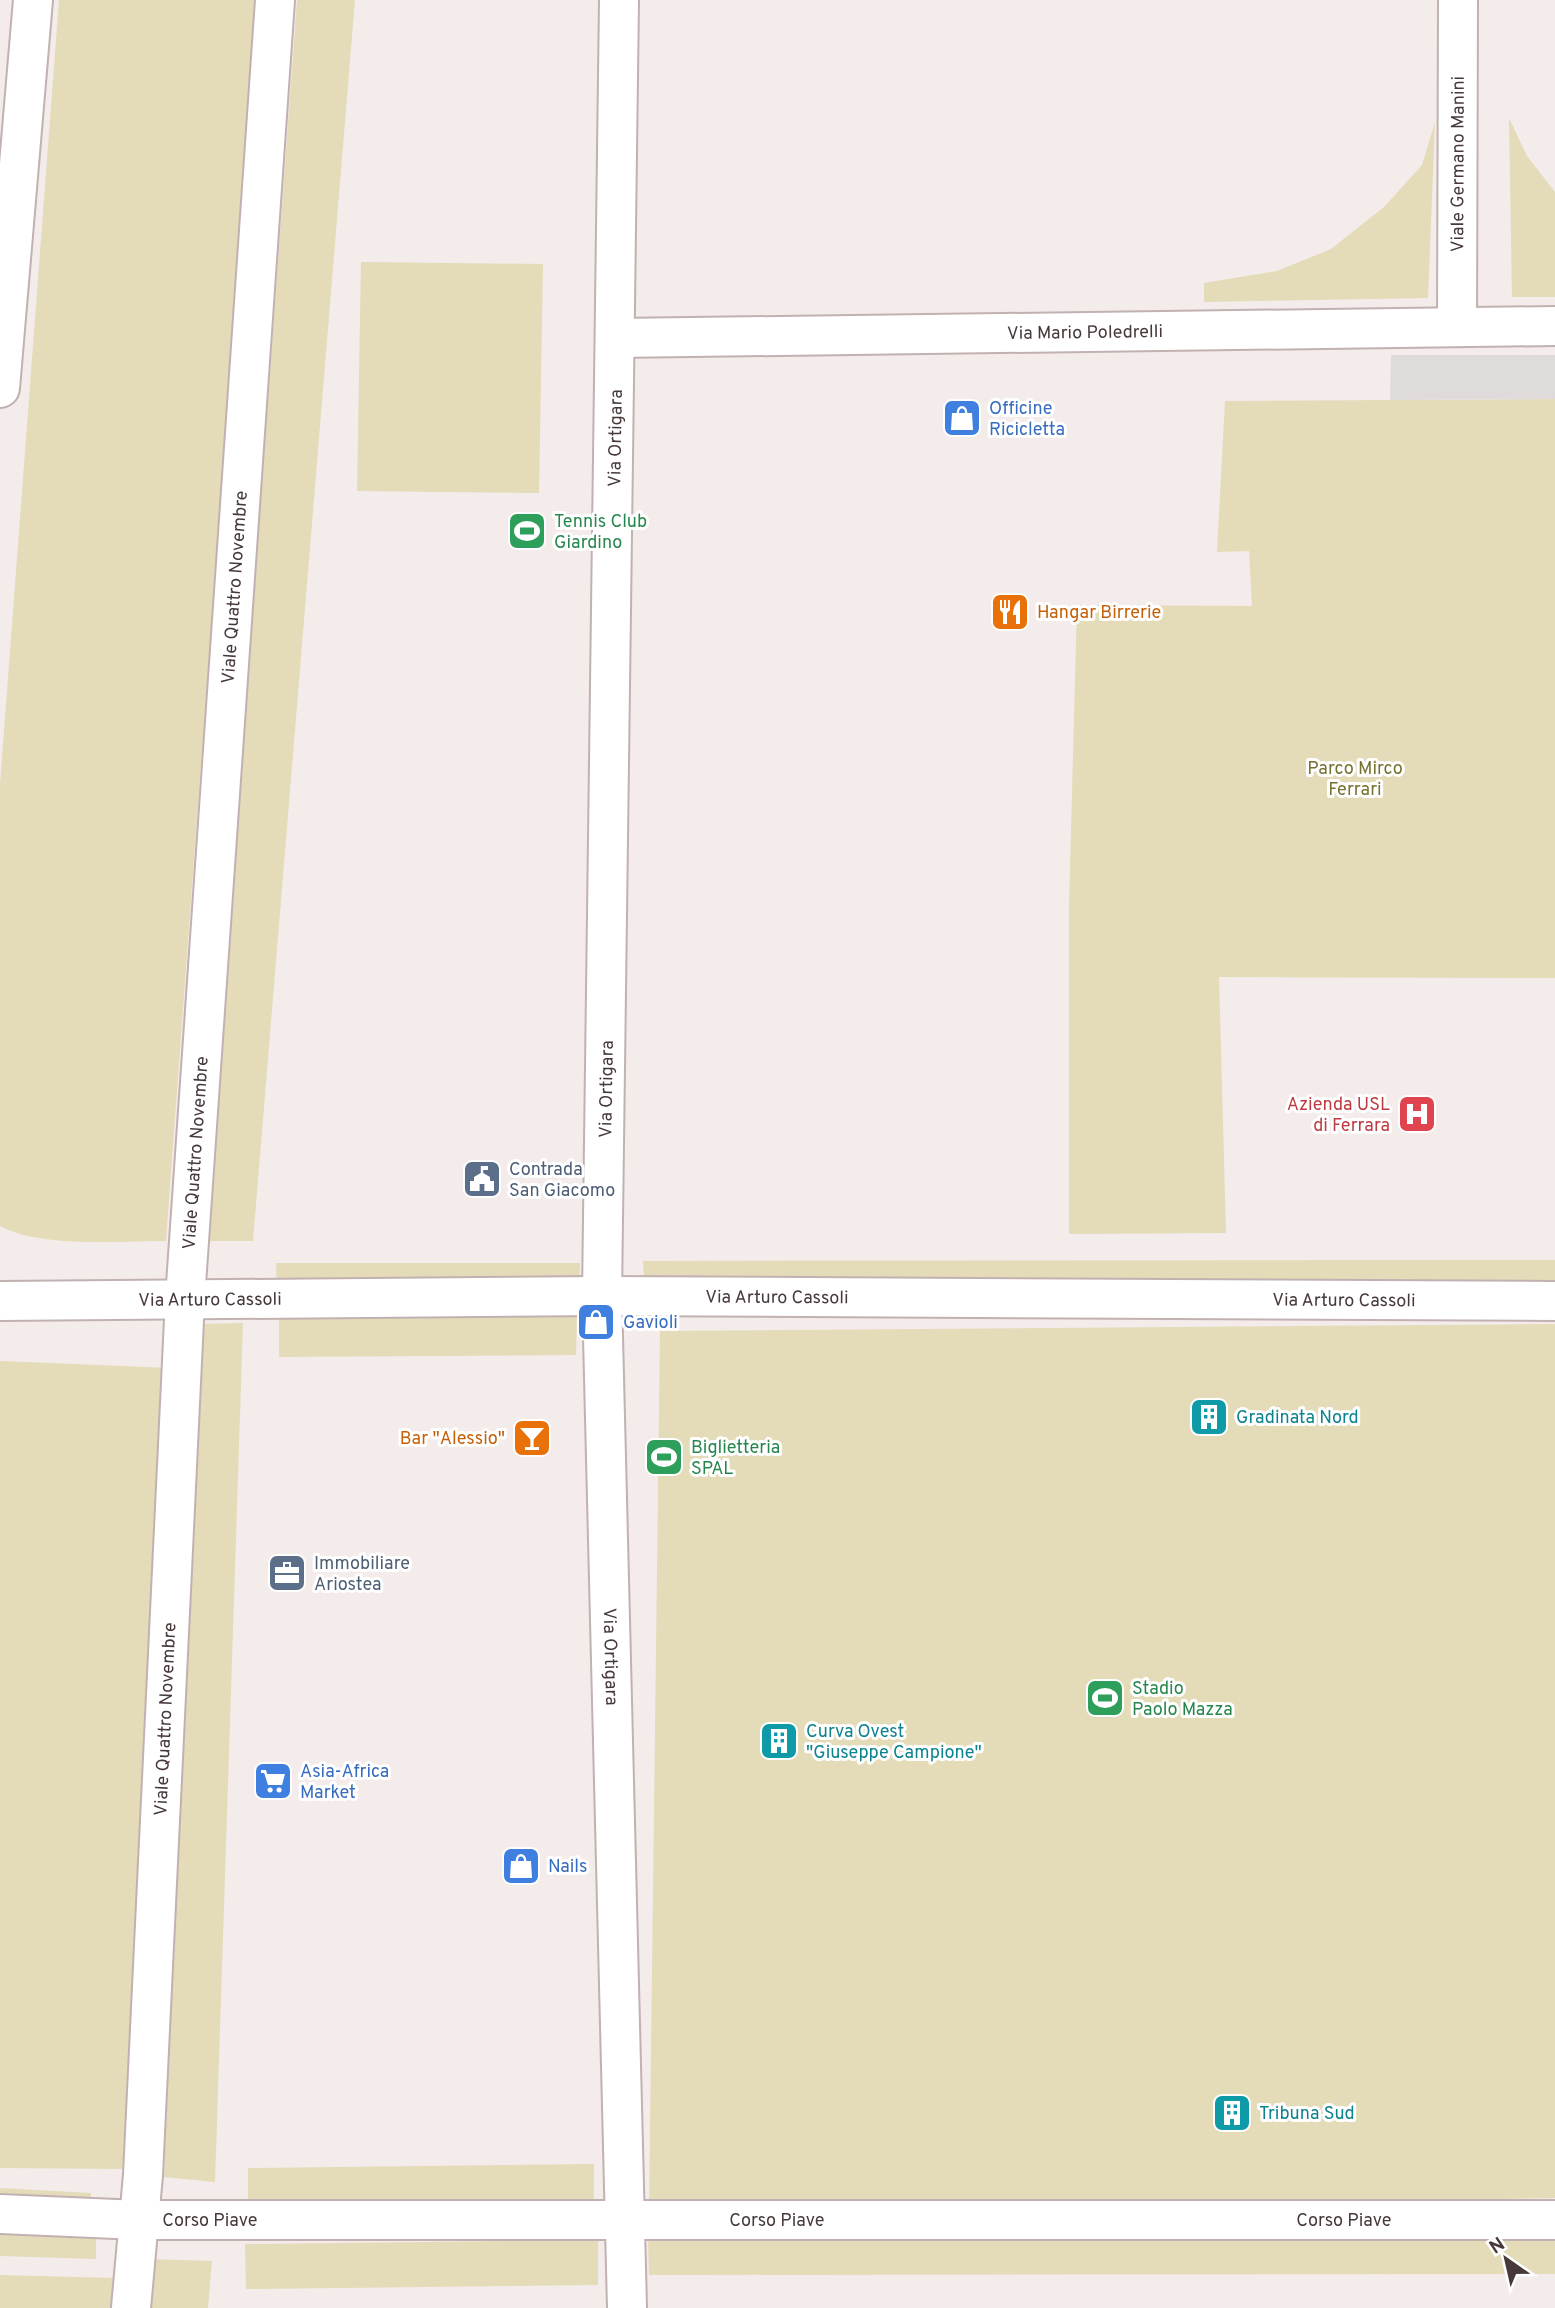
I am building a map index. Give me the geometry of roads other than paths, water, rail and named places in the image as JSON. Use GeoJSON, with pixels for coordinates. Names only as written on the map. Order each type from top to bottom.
{"type":"FeatureCollection","features":[{"type":"Feature","properties":{"kind":"street"},"geometry":{"type":"LineString","coordinates":[[0,388],[33,0]]}},
{"type":"Feature","properties":{"kind":"street","name":"Viale Quattro Novembre"},"geometry":{"type":"LineString","coordinates":[[131,2308],[139,2220],[184,1299],[275,0]]}},
{"type":"Feature","properties":{"kind":"street","name":"Via Ortigara"},"geometry":{"type":"LineString","coordinates":[[619,0],[602,1296],[627,2308]]}},
{"type":"Feature","properties":{"kind":"street","name":"Viale Germano Manini"},"geometry":{"type":"LineString","coordinates":[[1457,327],[1458,0]]}},
{"type":"Feature","properties":{"kind":"street","name":"Via Mario Poledrelli"},"geometry":{"type":"LineString","coordinates":[[616,338],[1555,326]]}},
{"type":"Feature","properties":{"kind":"street","name":"Via Arturo Cassoli"},"geometry":{"type":"LineString","coordinates":[[0,1301],[602,1296],[1555,1301]]}},
{"type":"Feature","properties":{"kind":"street","name":"Corso Piave"},"geometry":{"type":"LineString","coordinates":[[0,2214],[139,2220],[1555,2220]]}},
{"type":"Feature","properties":{"kind":"place","name":"Officine Ricicletta"},"geometry":{"type":"Point","coordinates":[962,418]}},
{"type":"Feature","properties":{"kind":"place","name":"Tennis Club Giardino"},"geometry":{"type":"Point","coordinates":[527,531]}},
{"type":"Feature","properties":{"kind":"place","name":"Hangar Birrerie"},"geometry":{"type":"Point","coordinates":[1010,612]}},
{"type":"Feature","properties":{"kind":"place","name":"Azienda USL di Ferrara"},"geometry":{"type":"Point","coordinates":[1417,1114]}},
{"type":"Feature","properties":{"kind":"place","name":"Contrada San Giacomo"},"geometry":{"type":"Point","coordinates":[482,1179]}},
{"type":"Feature","properties":{"kind":"place","name":"Gavioli"},"geometry":{"type":"Point","coordinates":[596,1322]}},
{"type":"Feature","properties":{"kind":"place","name":"Gradinata Nord"},"geometry":{"type":"Point","coordinates":[1209,1417]}},
{"type":"Feature","properties":{"kind":"place","name":"Bar \"Alessio\""},"geometry":{"type":"Point","coordinates":[532,1438]}},
{"type":"Feature","properties":{"kind":"place","name":"Biglietteria SPAL"},"geometry":{"type":"Point","coordinates":[664,1457]}},
{"type":"Feature","properties":{"kind":"place","name":"Immobiliare Ariostea"},"geometry":{"type":"Point","coordinates":[287,1573]}},
{"type":"Feature","properties":{"kind":"place","name":"Stadio Paolo Mazza"},"geometry":{"type":"Point","coordinates":[1105,1698]}},
{"type":"Feature","properties":{"kind":"place","name":"Curva Ovest \"Giuseppe Campione\""},"geometry":{"type":"Point","coordinates":[779,1741]}},
{"type":"Feature","properties":{"kind":"place","name":"Asia-Africa Market"},"geometry":{"type":"Point","coordinates":[273,1781]}},
{"type":"Feature","properties":{"kind":"place","name":"Nails"},"geometry":{"type":"Point","coordinates":[521,1866]}},
{"type":"Feature","properties":{"kind":"place","name":"Tribuna Sud"},"geometry":{"type":"Point","coordinates":[1232,2113]}},
{"type":"Feature","properties":{"kind":"park label","name":"Parco Mirco Ferrari"},"geometry":{"type":"Point","coordinates":[1355,778]}}]}
